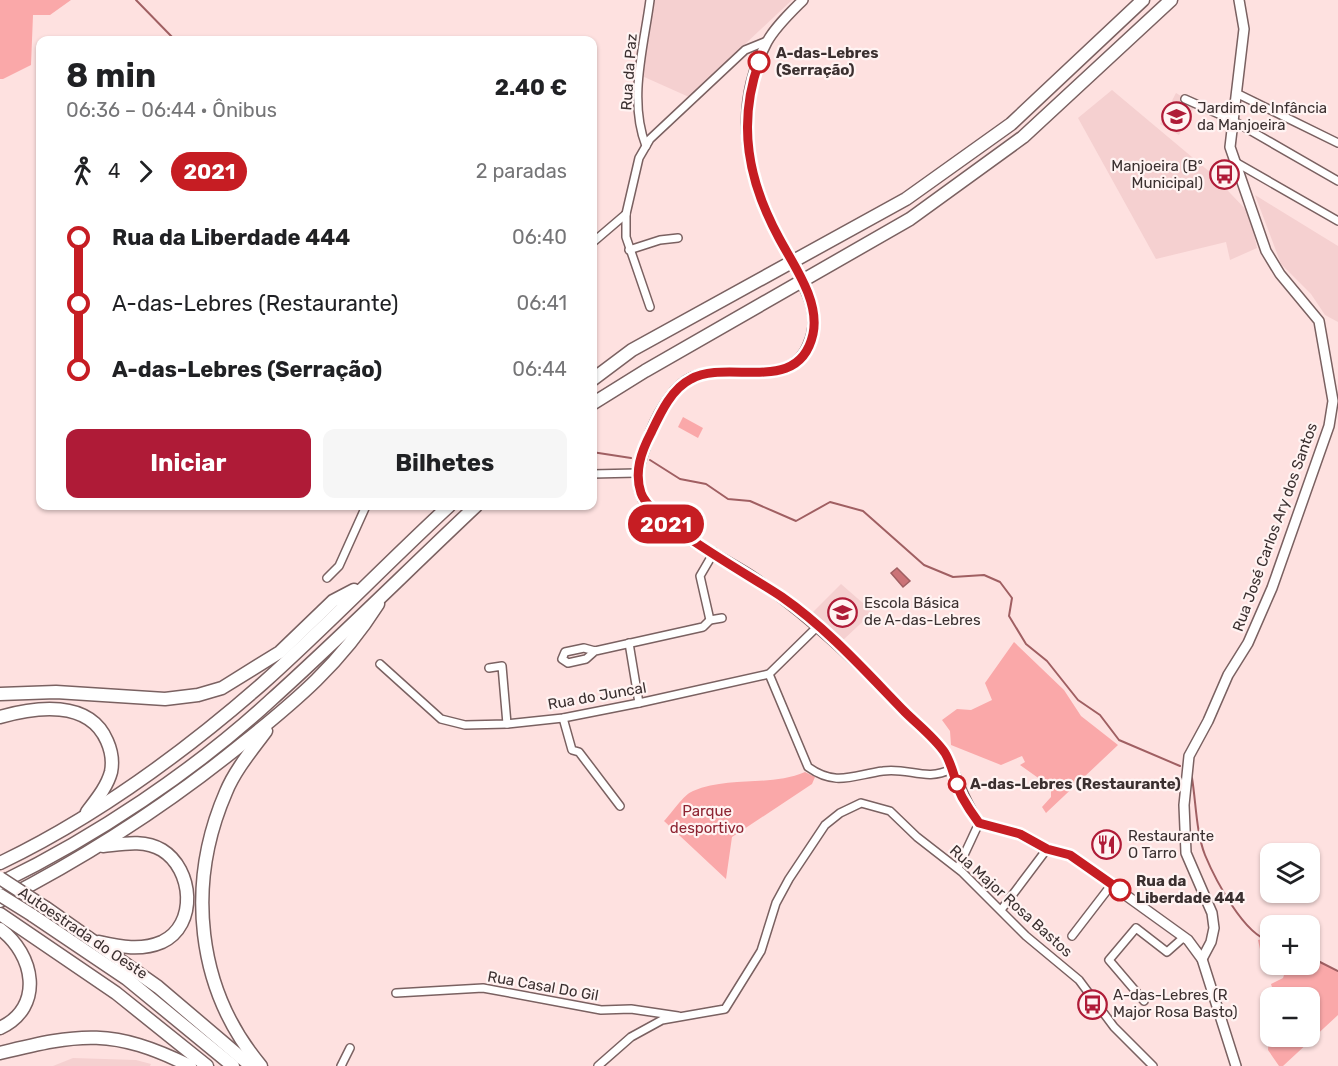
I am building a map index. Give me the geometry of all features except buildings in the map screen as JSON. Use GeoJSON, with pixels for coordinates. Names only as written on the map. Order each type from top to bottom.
{"type":"FeatureCollection","features":[{"type":"Feature","properties":{"kind":"highway"},"geometry":{"type":"LineString","coordinates":[[597,376],[632,350],[906,199],[1011,124],[1143,0]]}},
{"type":"Feature","properties":{"kind":"highway"},"geometry":{"type":"LineString","coordinates":[[597,401],[910,219],[1023,137],[1171,0]]}},
{"type":"Feature","properties":{"kind":"highway"},"geometry":{"type":"LineString","coordinates":[[0,863],[83,818],[156,771],[262,684],[445,510]]}},
{"type":"Feature","properties":{"kind":"highway"},"geometry":{"type":"LineString","coordinates":[[0,880],[91,833],[167,784],[270,702],[472,510]]}},
{"type":"Feature","properties":{"kind":"highway"},"geometry":{"type":"LineString","coordinates":[[0,694],[26,695],[56,692],[165,699],[198,695],[222,688],[280,652],[333,601],[367,583]]}},
{"type":"Feature","properties":{"kind":"highway"},"geometry":{"type":"LineString","coordinates":[[0,901],[100,846],[175,797],[279,714],[319,681],[359,635],[389,588]]}},
{"type":"Feature","properties":{"kind":"highway"},"geometry":{"type":"LineString","coordinates":[[0,702],[26,695]]}},
{"type":"Feature","properties":{"kind":"highway"},"geometry":{"type":"LineString","coordinates":[[0,717],[34,709],[66,710],[90,718],[104,735],[111,752],[111,772],[104,788],[83,818]]}},
{"type":"Feature","properties":{"kind":"highway"},"geometry":{"type":"LineString","coordinates":[[261,1066],[245,1047],[230,1022],[213,984],[201,915],[202,883],[207,855],[226,791],[251,751],[279,714]]}},
{"type":"Feature","properties":{"kind":"highway"},"geometry":{"type":"LineString","coordinates":[[92,940],[137,948],[164,941],[183,918],[189,897],[177,864],[161,849],[130,842],[100,846]]}},
{"type":"Feature","properties":{"kind":"highway"},"geometry":{"type":"LineString","coordinates":[[0,880],[46,908],[158,987],[251,1066]]}},
{"type":"Feature","properties":{"kind":"highway","name":"Autoestrada do Oeste"},"geometry":{"type":"LineString","coordinates":[[0,895],[127,979],[233,1066]]}},
{"type":"Feature","properties":{"kind":"highway","name":"Autoestrada do Oeste"},"geometry":{"type":"LineString","coordinates":[[0,914],[116,993],[207,1066]]}},
{"type":"Feature","properties":{"kind":"highway"},"geometry":{"type":"LineString","coordinates":[[0,1028],[18,1015],[30,989],[30,972],[21,949],[1,930]]}},
{"type":"Feature","properties":{"kind":"highway"},"geometry":{"type":"LineString","coordinates":[[0,1053],[75,1037],[110,1037],[142,1044],[190,1066]]}},
{"type":"Feature","properties":{"kind":"highway"},"geometry":{"type":"LineString","coordinates":[[0,1046],[36,1044]]}},
{"type":"Feature","properties":{"kind":"street","name":"Rua da Paz"},"geometry":{"type":"LineString","coordinates":[[646,146],[638,114],[640,59],[650,0]]}},
{"type":"Feature","properties":{"kind":"street"},"geometry":{"type":"LineString","coordinates":[[787,252],[754,183],[747,142],[746,115],[752,83],[767,41],[803,0]]}},
{"type":"Feature","properties":{"kind":"street","name":"Rua José Carlos Ary dos Santos"},"geometry":{"type":"LineString","coordinates":[[1202,959],[1211,942],[1214,928],[1212,913],[1186,853],[1184,796],[1189,756],[1208,722],[1228,675],[1248,643],[1272,588],[1329,426],[1333,401],[1319,321],[1280,274],[1266,251],[1230,147],[1244,29],[1239,0]]}},
{"type":"Feature","properties":{"kind":"street"},"geometry":{"type":"LineString","coordinates":[[650,307],[629,250],[626,214],[639,158],[650,139],[745,50],[767,41]]}},
{"type":"Feature","properties":{"kind":"street"},"geometry":{"type":"LineString","coordinates":[[1236,93],[1338,143]]}},
{"type":"Feature","properties":{"kind":"street"},"geometry":{"type":"LineString","coordinates":[[1185,99],[1232,120],[1338,181]]}},
{"type":"Feature","properties":{"kind":"street"},"geometry":{"type":"LineString","coordinates":[[1237,164],[1338,221]]}},
{"type":"Feature","properties":{"kind":"street"},"geometry":{"type":"LineString","coordinates":[[597,239],[626,214]]}},
{"type":"Feature","properties":{"kind":"street"},"geometry":{"type":"LineString","coordinates":[[629,250],[660,240],[678,238]]}},
{"type":"Feature","properties":{"kind":"street"},"geometry":{"type":"LineString","coordinates":[[805,289],[814,313],[813,334],[805,353],[791,366],[772,373],[711,373],[692,378],[681,386],[664,408],[649,436],[637,473],[643,500],[665,523],[768,587],[819,625],[945,753],[962,796],[979,823],[1020,834],[1047,849],[1070,855],[1184,937],[1202,959],[1236,1066]]}},
{"type":"Feature","properties":{"kind":"street"},"geometry":{"type":"LineString","coordinates":[[597,474],[637,473]]}},
{"type":"Feature","properties":{"kind":"street"},"geometry":{"type":"LineString","coordinates":[[327,578],[339,566],[364,510]]}},
{"type":"Feature","properties":{"kind":"street"},"geometry":{"type":"LineString","coordinates":[[710,620],[700,576],[714,552]]}},
{"type":"Feature","properties":{"kind":"street"},"geometry":{"type":"LineString","coordinates":[[595,651],[703,627],[710,620],[722,618]]}},
{"type":"Feature","properties":{"kind":"street"},"geometry":{"type":"LineString","coordinates":[[819,625],[769,674],[808,767],[821,776],[857,778],[884,771],[938,776],[951,769]]}},
{"type":"Feature","properties":{"kind":"street"},"geometry":{"type":"LineString","coordinates":[[629,644],[639,703]]}},
{"type":"Feature","properties":{"kind":"street","name":"Rua do Juncal"},"geometry":{"type":"LineString","coordinates":[[380,664],[441,719],[465,725],[507,724],[563,718],[769,674]]}},
{"type":"Feature","properties":{"kind":"street"},"geometry":{"type":"LineString","coordinates":[[502,666],[507,724]]}},
{"type":"Feature","properties":{"kind":"street"},"geometry":{"type":"LineString","coordinates":[[489,668],[510,666]]}},
{"type":"Feature","properties":{"kind":"street"},"geometry":{"type":"LineString","coordinates":[[563,718],[572,750],[579,752],[620,806]]}},
{"type":"Feature","properties":{"kind":"street","name":"Rua Major Rosa Bastos"},"geometry":{"type":"LineString","coordinates":[[598,1066],[631,1037],[662,1020],[725,1009],[761,951],[776,903],[789,879],[825,825],[840,813],[861,803],[890,811],[917,837],[958,868],[1026,936],[1079,980],[1114,1027],[1153,1066]]}},
{"type":"Feature","properties":{"kind":"street"},"geometry":{"type":"LineString","coordinates":[[958,868],[979,823]]}},
{"type":"Feature","properties":{"kind":"street"},"geometry":{"type":"LineString","coordinates":[[1001,910],[1047,849]]}},
{"type":"Feature","properties":{"kind":"street"},"geometry":{"type":"LineString","coordinates":[[1072,936],[1112,884]]}},
{"type":"Feature","properties":{"kind":"street"},"geometry":{"type":"LineString","coordinates":[[1144,1001],[1109,960],[1136,928],[1167,952],[1184,937]]}},
{"type":"Feature","properties":{"kind":"street","name":"Rua Casal Do Gil"},"geometry":{"type":"LineString","coordinates":[[396,993],[483,988],[601,1010],[631,1009],[685,1017]]}},
{"type":"Feature","properties":{"kind":"street"},"geometry":{"type":"LineString","coordinates":[[341,1066],[350,1048]]}},
{"type":"Feature","properties":{"kind":"shaded area"},"geometry":{"type":"Polygon","coordinates":[[[650,0],[792,0],[689,97],[642,76],[650,0]]]}},
{"type":"Feature","properties":{"kind":"shaded area"},"geometry":{"type":"Polygon","coordinates":[[[1112,90],[1211,173],[1250,214],[1257,248],[1230,260],[1226,242],[1156,259],[1078,118],[1112,90]]]}},
{"type":"Feature","properties":{"kind":"shaded area","name":"Jardim de Infância da Manjoeira"},"geometry":{"type":"Polygon","coordinates":[[[1176,93],[1181,96],[1180,99],[1194,107],[1179,135],[1160,124],[1176,93]]]}},
{"type":"Feature","properties":{"kind":"shaded area"},"geometry":{"type":"Polygon","coordinates":[[[1255,195],[1338,246],[1338,322],[1325,315],[1311,294],[1281,264],[1255,195]]]}},
{"type":"Feature","properties":{"kind":"shaded area"},"geometry":{"type":"Polygon","coordinates":[[[897,568],[910,581],[903,587],[891,573],[897,568]]]}},
{"type":"Feature","properties":{"kind":"shaded area","name":"Escola Básica de A-das-Lebres"},"geometry":{"type":"Polygon","coordinates":[[[841,584],[873,612],[843,640],[812,613],[841,584]]]}},
{"type":"Feature","properties":{"kind":"shaded area"},"geometry":{"type":"Polygon","coordinates":[[[73,1058],[136,1060],[151,1064],[150,1066],[53,1066],[73,1058]]]}},
{"type":"Feature","properties":{"kind":"green space"},"geometry":{"type":"Polygon","coordinates":[[[0,0],[71,0],[50,15],[33,15],[31,65],[3,79],[0,79],[0,0]]]}},
{"type":"Feature","properties":{"kind":"green space"},"geometry":{"type":"Polygon","coordinates":[[[683,417],[703,428],[698,438],[678,427],[683,417]]]}},
{"type":"Feature","properties":{"kind":"green space"},"geometry":{"type":"Polygon","coordinates":[[[1014,642],[1064,690],[1081,716],[1118,745],[1046,813],[1042,807],[1051,797],[1051,787],[1020,765],[1025,762],[1022,756],[1001,765],[951,745],[950,731],[942,720],[957,709],[971,710],[992,700],[985,683],[1014,642]]]}},
{"type":"Feature","properties":{"kind":"green space","name":"Parque desportivo"},"geometry":{"type":"Polygon","coordinates":[[[805,772],[815,777],[812,784],[732,837],[726,879],[664,821],[689,793],[707,786],[792,777],[805,772]]]}},
{"type":"Feature","properties":{"kind":"green space"},"geometry":{"type":"Polygon","coordinates":[[[1320,962],[1338,971],[1338,1015],[1320,1032],[1320,987],[1272,987],[1271,984],[1283,978],[1284,975],[1320,975],[1320,962]]]}},
{"type":"Feature","properties":{"kind":"green space"},"geometry":{"type":"Polygon","coordinates":[[[1268,1047],[1303,1047],[1283,1066],[1279,1066],[1268,1047]]]}},
{"type":"Feature","properties":{"kind":"waterway"},"geometry":{"type":"LineString","coordinates":[[136,0],[171,36]]}},
{"type":"Feature","properties":{"kind":"waterway"},"geometry":{"type":"LineString","coordinates":[[597,453],[631,458]]}},
{"type":"Feature","properties":{"kind":"waterway"},"geometry":{"type":"LineString","coordinates":[[650,460],[680,479],[706,484],[728,499],[750,501],[796,521],[830,502],[863,511],[924,565],[953,577],[984,575],[1000,582],[1012,598],[1009,616],[1026,644],[1047,661],[1078,700],[1100,715],[1119,740],[1180,766]]}},
{"type":"Feature","properties":{"kind":"waterway"},"geometry":{"type":"LineString","coordinates":[[1192,778],[1200,837],[1205,855],[1232,905],[1260,937]]}},
{"type":"Feature","properties":{"kind":"waterway"},"geometry":{"type":"LineString","coordinates":[[1320,962],[1338,971]]}},
{"type":"Feature","properties":{"kind":"tunnel"},"geometry":{"type":"LineString","coordinates":[[787,252],[804,286]]}},
{"type":"Feature","properties":{"kind":"bus line","name":"2021"},"geometry":{"type":"LineString","coordinates":[[759,62],[746,115],[750,166],[754,183],[778,237],[811,302],[814,313],[813,334],[805,353],[791,366],[772,373],[711,373],[692,378],[681,386],[664,408],[649,436],[639,465],[638,483],[643,500],[665,523],[752,576],[792,604],[843,648],[945,753],[962,796],[979,823],[1020,834],[1047,849],[1056,849],[1070,855],[1089,866],[1120,890]]}},
{"type":"Feature","properties":{"kind":"place","name":"A-das-Lebres (Serração)"},"geometry":{"type":"Point","coordinates":[759,62]}},
{"type":"Feature","properties":{"kind":"place","name":"Jardim de Infância da Manjoeira"},"geometry":{"type":"Point","coordinates":[1176,117]}},
{"type":"Feature","properties":{"kind":"place","name":"Manjoeira (Bº Municipal)"},"geometry":{"type":"Point","coordinates":[1224,175]}},
{"type":"Feature","properties":{"kind":"place","name":"Escola Básica de A-das-Lebres"},"geometry":{"type":"Point","coordinates":[843,612]}},
{"type":"Feature","properties":{"kind":"place","name":"A-das-Lebres (Restaurante)"},"geometry":{"type":"Point","coordinates":[957,784]}},
{"type":"Feature","properties":{"kind":"place","name":"Restaurante O Tarro"},"geometry":{"type":"Point","coordinates":[1107,845]}},
{"type":"Feature","properties":{"kind":"place","name":"Rua da Liberdade 444"},"geometry":{"type":"Point","coordinates":[1120,890]}},
{"type":"Feature","properties":{"kind":"place","name":"A-das-Lebres (R Major Rosa Basto)"},"geometry":{"type":"Point","coordinates":[1092,1004]}}]}
